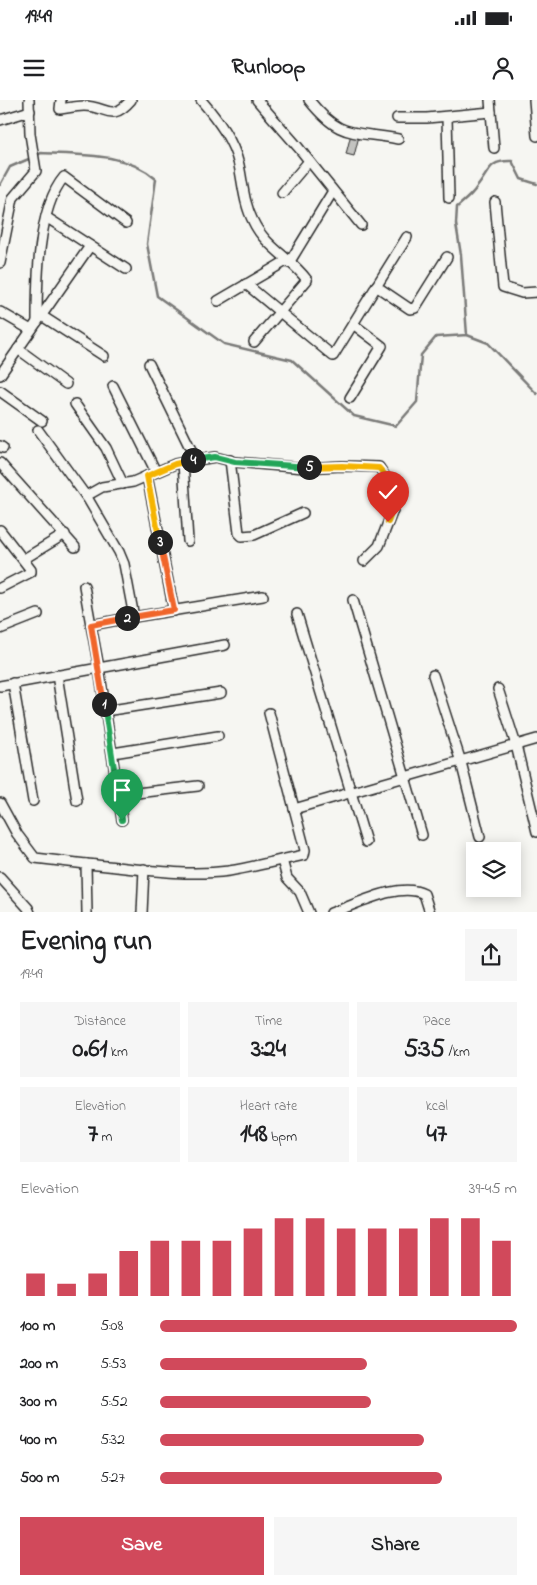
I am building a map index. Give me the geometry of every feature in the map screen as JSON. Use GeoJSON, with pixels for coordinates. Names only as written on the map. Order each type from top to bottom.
{"type":"FeatureCollection","features":[{"type":"Feature","properties":{"kind":"street"},"geometry":{"type":"LineString","coordinates":[[0,262],[13,198],[36,172],[29,100]]}},
{"type":"Feature","properties":{"kind":"street"},"geometry":{"type":"LineString","coordinates":[[61,100],[60,109],[85,106],[111,113],[122,110],[131,100]]}},
{"type":"Feature","properties":{"kind":"street"},"geometry":{"type":"LineString","coordinates":[[202,100],[224,127],[228,136],[239,164],[252,220],[261,236],[307,280],[254,342]]}},
{"type":"Feature","properties":{"kind":"street"},"geometry":{"type":"LineString","coordinates":[[256,100],[361,225]]}},
{"type":"Feature","properties":{"kind":"street"},"geometry":{"type":"LineString","coordinates":[[309,100],[324,118],[341,130],[398,139]]}},
{"type":"Feature","properties":{"kind":"street"},"geometry":{"type":"LineString","coordinates":[[490,100],[494,148]]}},
{"type":"Feature","properties":{"kind":"street"},"geometry":{"type":"LineString","coordinates":[[534,100],[537,136]]}},
{"type":"Feature","properties":{"kind":"street"},"geometry":{"type":"LineString","coordinates":[[0,120],[30,111]]}},
{"type":"Feature","properties":{"kind":"street"},"geometry":{"type":"LineString","coordinates":[[397,118],[447,117],[491,112]]}},
{"type":"Feature","properties":{"kind":"street"},"geometry":{"type":"LineString","coordinates":[[447,117],[449,198]]}},
{"type":"Feature","properties":{"kind":"street"},"geometry":{"type":"LineString","coordinates":[[282,194],[309,162]]}},
{"type":"Feature","properties":{"kind":"street"},"geometry":{"type":"LineString","coordinates":[[39,319],[40,248],[46,216],[60,182],[64,177],[126,223]]}},
{"type":"Feature","properties":{"kind":"street"},"geometry":{"type":"LineString","coordinates":[[218,301],[287,262],[333,191]]}},
{"type":"Feature","properties":{"kind":"street"},"geometry":{"type":"LineString","coordinates":[[495,202],[503,287],[522,294],[537,292]]}},
{"type":"Feature","properties":{"kind":"street"},"geometry":{"type":"LineString","coordinates":[[46,216],[126,269]]}},
{"type":"Feature","properties":{"kind":"street"},"geometry":{"type":"LineString","coordinates":[[246,284],[333,356],[407,237]]}},
{"type":"Feature","properties":{"kind":"street"},"geometry":{"type":"LineString","coordinates":[[0,375],[90,246]]}},
{"type":"Feature","properties":{"kind":"street"},"geometry":{"type":"LineString","coordinates":[[376,286],[410,309],[415,308],[446,257]]}},
{"type":"Feature","properties":{"kind":"street"},"geometry":{"type":"LineString","coordinates":[[0,312],[31,330]]}},
{"type":"Feature","properties":{"kind":"street"},"geometry":{"type":"LineString","coordinates":[[39,319],[104,356]]}},
{"type":"Feature","properties":{"kind":"street"},"geometry":{"type":"LineString","coordinates":[[350,398],[382,346],[353,324]]}},
{"type":"Feature","properties":{"kind":"street"},"geometry":{"type":"LineString","coordinates":[[18,349],[66,384]]}},
{"type":"Feature","properties":{"kind":"street"},"geometry":{"type":"LineString","coordinates":[[149,364],[196,460]]}},
{"type":"Feature","properties":{"kind":"street"},"geometry":{"type":"LineString","coordinates":[[113,386],[151,474],[174,610]]}},
{"type":"Feature","properties":{"kind":"street"},"geometry":{"type":"LineString","coordinates":[[0,391],[42,420]]}},
{"type":"Feature","properties":{"kind":"street"},"geometry":{"type":"LineString","coordinates":[[74,404],[106,448],[122,484]]}},
{"type":"Feature","properties":{"kind":"street"},"geometry":{"type":"LineString","coordinates":[[38,430],[86,496],[119,552],[124,564],[134,617]]}},
{"type":"Feature","properties":{"kind":"street"},"geometry":{"type":"LineString","coordinates":[[86,496],[102,487],[122,484],[183,462],[215,457],[305,468],[342,466],[379,468],[394,490],[393,510],[379,546],[364,561]]}},
{"type":"Feature","properties":{"kind":"street"},"geometry":{"type":"LineString","coordinates":[[230,460],[239,533],[242,536],[254,535],[303,513]]}},
{"type":"Feature","properties":{"kind":"street"},"geometry":{"type":"LineString","coordinates":[[183,462],[188,541]]}},
{"type":"Feature","properties":{"kind":"street"},"geometry":{"type":"LineString","coordinates":[[0,463],[75,547]]}},
{"type":"Feature","properties":{"kind":"street"},"geometry":{"type":"LineString","coordinates":[[0,530],[24,559],[31,572],[0,588]]}},
{"type":"Feature","properties":{"kind":"street"},"geometry":{"type":"LineString","coordinates":[[24,559],[65,534]]}},
{"type":"Feature","properties":{"kind":"street"},"geometry":{"type":"LineString","coordinates":[[84,586],[100,668],[122,820]]}},
{"type":"Feature","properties":{"kind":"street"},"geometry":{"type":"LineString","coordinates":[[91,625],[262,596]]}},
{"type":"Feature","properties":{"kind":"street"},"geometry":{"type":"LineString","coordinates":[[353,600],[422,834]]}},
{"type":"Feature","properties":{"kind":"street"},"geometry":{"type":"LineString","coordinates":[[0,629],[38,614]]}},
{"type":"Feature","properties":{"kind":"street"},"geometry":{"type":"LineString","coordinates":[[297,614],[366,842]]}},
{"type":"Feature","properties":{"kind":"street"},"geometry":{"type":"LineString","coordinates":[[0,686],[226,645]]}},
{"type":"Feature","properties":{"kind":"street"},"geometry":{"type":"LineString","coordinates":[[433,675],[461,762],[480,837]]}},
{"type":"Feature","properties":{"kind":"street"},"geometry":{"type":"LineString","coordinates":[[57,676],[77,802]]}},
{"type":"Feature","properties":{"kind":"street"},"geometry":{"type":"LineString","coordinates":[[14,683],[33,801]]}},
{"type":"Feature","properties":{"kind":"street"},"geometry":{"type":"LineString","coordinates":[[498,689],[516,746],[537,832]]}},
{"type":"Feature","properties":{"kind":"street"},"geometry":{"type":"LineString","coordinates":[[105,711],[221,693]]}},
{"type":"Feature","properties":{"kind":"street"},"geometry":{"type":"LineString","coordinates":[[0,803],[17,834],[35,858],[186,872],[228,871],[304,855],[305,850],[269,713]]}},
{"type":"Feature","properties":{"kind":"street"},"geometry":{"type":"LineString","coordinates":[[113,753],[218,736]]}},
{"type":"Feature","properties":{"kind":"street"},"geometry":{"type":"LineString","coordinates":[[294,809],[537,739]]}},
{"type":"Feature","properties":{"kind":"street"},"geometry":{"type":"LineString","coordinates":[[119,795],[198,786]]}},
{"type":"Feature","properties":{"kind":"street"},"geometry":{"type":"LineString","coordinates":[[282,860],[287,878],[300,892],[309,912]]}},
{"type":"Feature","properties":{"kind":"street"},"geometry":{"type":"LineString","coordinates":[[86,864],[87,912]]}},
{"type":"Feature","properties":{"kind":"street"},"geometry":{"type":"LineString","coordinates":[[142,912],[144,869]]}},
{"type":"Feature","properties":{"kind":"street"},"geometry":{"type":"LineString","coordinates":[[0,877],[30,912]]}},
{"type":"Feature","properties":{"kind":"street"},"geometry":{"type":"LineString","coordinates":[[331,912],[366,899],[411,891],[424,894],[430,912]]}},
{"type":"Feature","properties":{"kind":"building"},"geometry":{"type":"Polygon","coordinates":[[[351,134],[359,136],[354,156],[346,154],[351,134]]]}},
{"type":"Feature","properties":{"kind":"waterway"},"geometry":{"type":"LineString","coordinates":[[36,156],[41,153],[71,154],[116,159],[144,170],[156,179],[147,244],[157,296],[224,344],[292,360],[354,416],[396,426],[417,402],[421,355],[436,337],[467,335],[488,343],[537,394]]}},
{"type":"Feature","properties":{"kind":"waterway"},"geometry":{"type":"LineString","coordinates":[[0,185],[10,167],[31,158]]}},
{"type":"Feature","properties":{"kind":"waterway"},"geometry":{"type":"LineString","coordinates":[[467,335],[461,255],[456,224],[457,207],[473,193],[490,168],[498,162],[512,161],[521,179],[537,184]]}},
{"type":"Feature","properties":{"kind":"route"},"geometry":{"type":"LineString","coordinates":[[122,820],[100,668],[91,625],[174,610],[147,476],[175,464],[215,457],[235,462],[305,468],[318,466],[379,468],[385,474],[394,490],[393,510],[388,522]]}}]}
